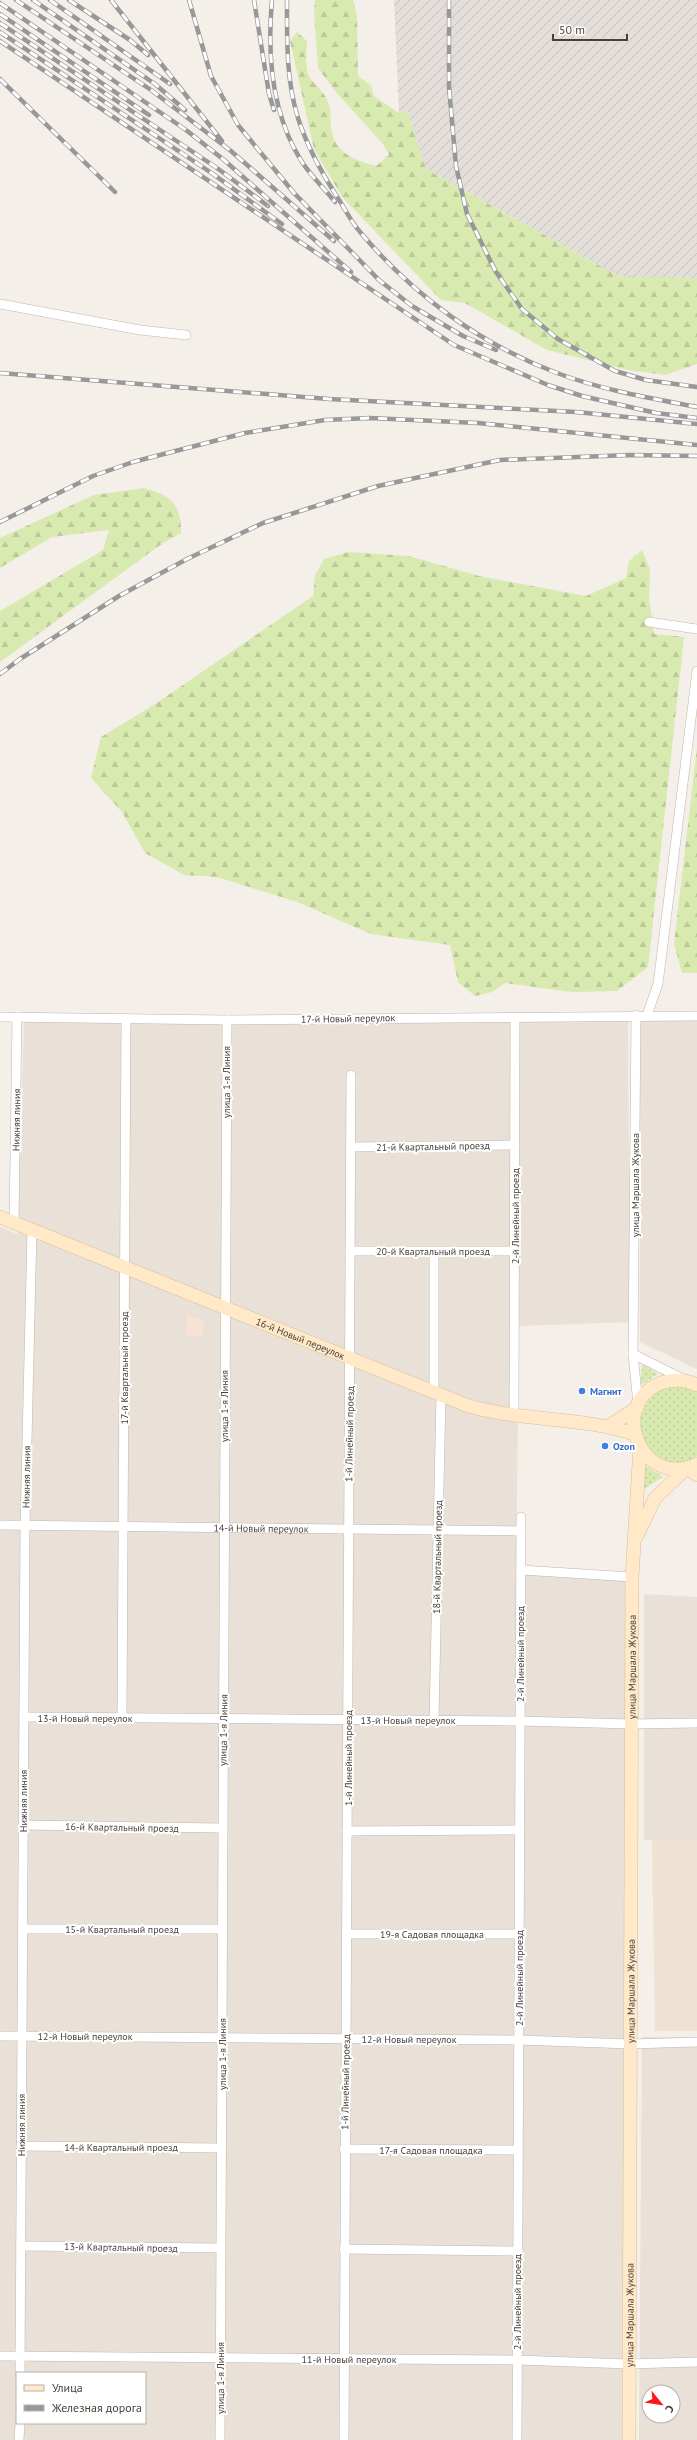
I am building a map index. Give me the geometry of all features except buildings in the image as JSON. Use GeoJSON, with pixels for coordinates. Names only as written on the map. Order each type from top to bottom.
{"type":"FeatureCollection","features":[{"type":"Feature","properties":{"kind":"main road","name":"16-й Новый переулок"},"geometry":{"type":"LineString","coordinates":[[0,1217],[350,1360],[437,1394],[492,1413],[609,1426],[634,1434]]}},
{"type":"Feature","properties":{"kind":"main road"},"geometry":{"type":"LineString","coordinates":[[609,1426],[637,1406],[646,1394],[661,1383],[691,1383]]}},
{"type":"Feature","properties":{"kind":"main road"},"geometry":{"type":"LineString","coordinates":[[637,1406],[634,1421],[634,1434],[640,1448],[648,1458],[659,1465],[672,1468],[694,1469]]}},
{"type":"Feature","properties":{"kind":"main road","name":"улица Маршала Жукова"},"geometry":{"type":"LineString","coordinates":[[629,2440],[632,1577],[640,1448]]}},
{"type":"Feature","properties":{"kind":"main road","name":"улица Маршала Жукова"},"geometry":{"type":"LineString","coordinates":[[634,1543],[655,1498],[694,1469]]}},
{"type":"Feature","properties":{"kind":"street"},"geometry":{"type":"LineString","coordinates":[[0,304],[140,330],[186,335]]}},
{"type":"Feature","properties":{"kind":"street"},"geometry":{"type":"LineString","coordinates":[[649,622],[697,629]]}},
{"type":"Feature","properties":{"kind":"street"},"geometry":{"type":"LineString","coordinates":[[647,1016],[658,984],[697,671]]}},
{"type":"Feature","properties":{"kind":"street","name":"17-й Новый переулок"},"geometry":{"type":"LineString","coordinates":[[0,1017],[227,1020],[636,1015],[697,1016]]}},
{"type":"Feature","properties":{"kind":"street","name":"улица Маршала Жукова"},"geometry":{"type":"LineString","coordinates":[[636,1015],[633,1354],[637,1406]]}},
{"type":"Feature","properties":{"kind":"street","name":"Нижняя линия"},"geometry":{"type":"LineString","coordinates":[[14,1223],[17,1017]]}},
{"type":"Feature","properties":{"kind":"street","name":"2-й Линейный проезд"},"geometry":{"type":"LineString","coordinates":[[514,1416],[516,1017]]}},
{"type":"Feature","properties":{"kind":"street","name":"17-й Квартальный проезд"},"geometry":{"type":"LineString","coordinates":[[122,1718],[126,1018]]}},
{"type":"Feature","properties":{"kind":"street","name":"улица 1-я Линия"},"geometry":{"type":"LineString","coordinates":[[220,2440],[222,2037],[221,1828],[227,1020]]}},
{"type":"Feature","properties":{"kind":"street","name":"1-й Линейный проезд"},"geometry":{"type":"LineString","coordinates":[[344,2440],[344,2149],[346,2038],[351,1075]]}},
{"type":"Feature","properties":{"kind":"street","name":"21-й Квартальный проезд"},"geometry":{"type":"LineString","coordinates":[[351,1147],[515,1145]]}},
{"type":"Feature","properties":{"kind":"street","name":"Нижняя линия"},"geometry":{"type":"LineString","coordinates":[[20,2372],[25,1525],[32,1230]]}},
{"type":"Feature","properties":{"kind":"street","name":"20-й Квартальный проезд"},"geometry":{"type":"LineString","coordinates":[[350,1251],[515,1252]]}},
{"type":"Feature","properties":{"kind":"street","name":"18-й Квартальный проезд"},"geometry":{"type":"LineString","coordinates":[[434,1252],[438,1530],[434,1720]]}},
{"type":"Feature","properties":{"kind":"street"},"geometry":{"type":"LineString","coordinates":[[633,1354],[691,1383]]}},
{"type":"Feature","properties":{"kind":"street","name":"2-й Линейный проезд"},"geometry":{"type":"LineString","coordinates":[[517,2440],[521,1517]]}},
{"type":"Feature","properties":{"kind":"street","name":"14-й Новый переулок"},"geometry":{"type":"LineString","coordinates":[[0,1524],[521,1531]]}},
{"type":"Feature","properties":{"kind":"street"},"geometry":{"type":"LineString","coordinates":[[521,1570],[632,1577]]}},
{"type":"Feature","properties":{"kind":"street","name":"13-й Новый переулок"},"geometry":{"type":"LineString","coordinates":[[24,1717],[348,1719],[631,1724],[697,1723]]}},
{"type":"Feature","properties":{"kind":"street","name":"16-й Квартальный проезд"},"geometry":{"type":"LineString","coordinates":[[23,1825],[221,1828]]}},
{"type":"Feature","properties":{"kind":"street"},"geometry":{"type":"LineString","coordinates":[[347,1831],[520,1830]]}},
{"type":"Feature","properties":{"kind":"street","name":"15-й Квартальный проезд"},"geometry":{"type":"LineString","coordinates":[[23,1929],[222,1929]]}},
{"type":"Feature","properties":{"kind":"street","name":"19-я Садовая площадка"},"geometry":{"type":"LineString","coordinates":[[346,1934],[519,1934]]}},
{"type":"Feature","properties":{"kind":"street","name":"12-й Новый переулок"},"geometry":{"type":"LineString","coordinates":[[0,2036],[519,2040],[630,2044],[697,2042]]}},
{"type":"Feature","properties":{"kind":"street","name":"14-й Квартальный проезд"},"geometry":{"type":"LineString","coordinates":[[21,2146],[221,2148]]}},
{"type":"Feature","properties":{"kind":"street","name":"17-я Садовая площадка"},"geometry":{"type":"LineString","coordinates":[[344,2149],[518,2150]]}},
{"type":"Feature","properties":{"kind":"street","name":"13-й Квартальный проезд"},"geometry":{"type":"LineString","coordinates":[[21,2246],[221,2248]]}},
{"type":"Feature","properties":{"kind":"street"},"geometry":{"type":"LineString","coordinates":[[344,2249],[518,2250]]}},
{"type":"Feature","properties":{"kind":"street","name":"11-й Новый переулок"},"geometry":{"type":"LineString","coordinates":[[0,2356],[517,2360],[629,2364],[697,2362]]}},
{"type":"Feature","properties":{"kind":"street"},"geometry":{"type":"LineString","coordinates":[[20,2424],[20,2440]]}},
{"type":"Feature","properties":{"kind":"shaded area"},"geometry":{"type":"Polygon","coordinates":[[[394,0],[697,0],[697,279],[618,276],[426,169],[408,112],[399,113],[394,0]]]}},
{"type":"Feature","properties":{"kind":"shaded area"},"geometry":{"type":"Polygon","coordinates":[[[628,1017],[630,1322],[519,1326],[516,1574],[627,1580],[622,2440],[0,2440],[0,1227],[17,1234],[24,1022],[628,1017]]]}},
{"type":"Feature","properties":{"kind":"shaded area"},"geometry":{"type":"Polygon","coordinates":[[[640,1019],[697,1019],[697,1369],[640,1342],[640,1019]]]}},
{"type":"Feature","properties":{"kind":"shaded area"},"geometry":{"type":"Polygon","coordinates":[[[187,1315],[204,1321],[203,1337],[186,1335],[187,1315]]]}},
{"type":"Feature","properties":{"kind":"shaded area"},"geometry":{"type":"Polygon","coordinates":[[[644,1594],[697,1597],[697,1840],[644,1840],[644,1594]]]}},
{"type":"Feature","properties":{"kind":"shaded area"},"geometry":{"type":"Polygon","coordinates":[[[652,1838],[697,1838],[697,2031],[655,2031],[652,1838]]]}},
{"type":"Feature","properties":{"kind":"shaded area"},"geometry":{"type":"Polygon","coordinates":[[[642,2037],[697,2037],[697,2440],[639,2440],[642,2037]]]}},
{"type":"Feature","properties":{"kind":"green space"},"geometry":{"type":"Polygon","coordinates":[[[315,0],[353,0],[357,15],[358,76],[371,85],[374,96],[399,113],[408,112],[426,169],[618,276],[697,278],[697,364],[665,375],[628,370],[547,350],[465,303],[441,300],[342,197],[314,149],[290,41],[297,32],[307,41],[306,65],[308,74],[327,100],[330,109],[332,133],[338,146],[349,156],[376,166],[389,155],[383,144],[336,92],[318,68],[314,13],[315,0]]]}},
{"type":"Feature","properties":{"kind":"green space"},"geometry":{"type":"Polygon","coordinates":[[[143,488],[167,497],[172,502],[177,508],[181,523],[181,533],[163,543],[0,662],[0,611],[103,550],[109,530],[52,537],[0,568],[0,538],[94,495],[143,488]]]}},
{"type":"Feature","properties":{"kind":"green space"},"geometry":{"type":"Polygon","coordinates":[[[642,550],[650,569],[649,598],[654,634],[684,637],[648,967],[617,991],[572,992],[505,983],[492,992],[475,996],[458,982],[450,945],[371,934],[297,902],[217,877],[184,875],[145,853],[122,812],[91,778],[101,737],[155,704],[313,596],[315,575],[324,559],[348,552],[409,556],[479,576],[586,596],[626,578],[629,561],[642,550]]]}},
{"type":"Feature","properties":{"kind":"green space"},"geometry":{"type":"Polygon","coordinates":[[[697,747],[697,973],[682,973],[674,944],[697,747]]]}},
{"type":"Feature","properties":{"kind":"green space"},"geometry":{"type":"Polygon","coordinates":[[[642,1364],[658,1374],[641,1385],[642,1364]]]}},
{"type":"Feature","properties":{"kind":"green space"},"geometry":{"type":"Polygon","coordinates":[[[671,1386],[685,1386],[697,1391],[697,1456],[681,1462],[666,1461],[653,1453],[644,1440],[640,1426],[643,1411],[653,1397],[671,1386]]]}},
{"type":"Feature","properties":{"kind":"green space"},"geometry":{"type":"Polygon","coordinates":[[[642,1463],[663,1477],[641,1491],[642,1463]]]}},
{"type":"Feature","properties":{"kind":"railway"},"geometry":{"type":"LineString","coordinates":[[16,0],[151,90],[231,151],[334,241]]}},
{"type":"Feature","properties":{"kind":"railway"},"geometry":{"type":"LineString","coordinates":[[33,0],[155,84],[185,110]]}},
{"type":"Feature","properties":{"kind":"railway"},"geometry":{"type":"LineString","coordinates":[[50,0],[170,84]]}},
{"type":"Feature","properties":{"kind":"railway"},"geometry":{"type":"LineString","coordinates":[[69,0],[130,40],[148,55]]}},
{"type":"Feature","properties":{"kind":"railway"},"geometry":{"type":"LineString","coordinates":[[111,0],[222,141]]}},
{"type":"Feature","properties":{"kind":"railway"},"geometry":{"type":"LineString","coordinates":[[189,0],[211,76],[238,125],[294,193],[379,280],[412,306],[463,336],[496,350]]}},
{"type":"Feature","properties":{"kind":"railway"},"geometry":{"type":"LineString","coordinates":[[254,0],[269,94],[274,110]]}},
{"type":"Feature","properties":{"kind":"railway"},"geometry":{"type":"LineString","coordinates":[[272,0],[270,42],[271,63],[278,105],[284,125],[302,162],[335,202]]}},
{"type":"Feature","properties":{"kind":"railway"},"geometry":{"type":"LineString","coordinates":[[287,0],[289,74],[298,118],[310,148],[330,186],[357,229],[381,256],[426,297],[450,315],[501,348],[574,379],[626,393],[697,407]]}},
{"type":"Feature","properties":{"kind":"railway"},"geometry":{"type":"LineString","coordinates":[[449,0],[449,87],[456,166],[467,214],[496,272],[522,309],[558,339],[615,371],[646,380],[697,387]]}},
{"type":"Feature","properties":{"kind":"railway"},"geometry":{"type":"LineString","coordinates":[[0,3],[186,130],[224,160],[351,272]]}},
{"type":"Feature","properties":{"kind":"railway"},"geometry":{"type":"LineString","coordinates":[[0,14],[149,115]]}},
{"type":"Feature","properties":{"kind":"railway"},"geometry":{"type":"LineString","coordinates":[[0,23],[217,168],[268,206]]}},
{"type":"Feature","properties":{"kind":"railway"},"geometry":{"type":"LineString","coordinates":[[0,32],[213,174],[282,224]]}},
{"type":"Feature","properties":{"kind":"railway"},"geometry":{"type":"LineString","coordinates":[[0,41],[454,345],[548,385],[582,396],[656,413],[697,418]]}},
{"type":"Feature","properties":{"kind":"railway"},"geometry":{"type":"LineString","coordinates":[[0,79],[115,192]]}},
{"type":"Feature","properties":{"kind":"railway"},"geometry":{"type":"LineString","coordinates":[[0,373],[329,399],[576,412],[697,424]]}},
{"type":"Feature","properties":{"kind":"railway"},"geometry":{"type":"LineString","coordinates":[[0,522],[93,476],[133,462],[245,433],[325,420],[370,418],[478,423],[697,445]]}},
{"type":"Feature","properties":{"kind":"railway"},"geometry":{"type":"LineString","coordinates":[[0,674],[20,659],[119,596],[187,559],[263,523],[378,486],[500,460],[630,455],[697,456]]}},
{"type":"Feature","properties":{"kind":"place","name":"Магнит"},"geometry":{"type":"Point","coordinates":[582,1391]}},
{"type":"Feature","properties":{"kind":"place","name":"Ozon"},"geometry":{"type":"Point","coordinates":[605,1446]}}]}
